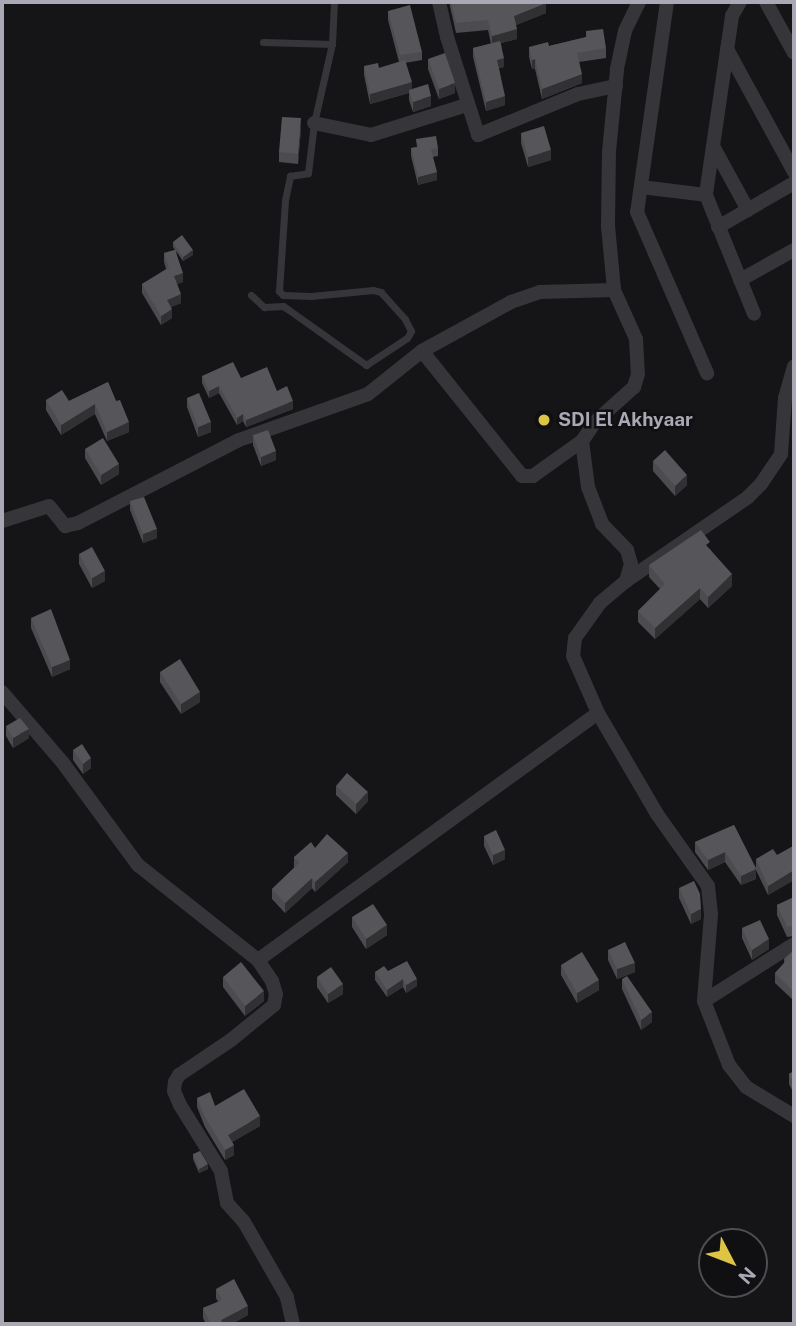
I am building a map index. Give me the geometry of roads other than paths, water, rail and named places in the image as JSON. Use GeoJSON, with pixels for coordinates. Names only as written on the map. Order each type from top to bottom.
{"type":"FeatureCollection","features":[{"type":"Feature","properties":{"kind":"street"},"geometry":{"type":"LineString","coordinates":[[439,2],[467,105],[478,135],[578,94],[615,86]]}},
{"type":"Feature","properties":{"kind":"street"},"geometry":{"type":"LineString","coordinates":[[422,351],[522,476],[533,476],[582,441],[595,422],[634,387],[638,374],[636,339],[614,289],[608,226],[609,151],[615,86],[625,31],[639,2]]}},
{"type":"Feature","properties":{"kind":"street"},"geometry":{"type":"LineString","coordinates":[[667,2],[637,212],[708,373]]}},
{"type":"Feature","properties":{"kind":"street"},"geometry":{"type":"LineString","coordinates":[[740,2],[732,16],[706,195],[754,314]]}},
{"type":"Feature","properties":{"kind":"street"},"geometry":{"type":"LineString","coordinates":[[766,2],[794,53]]}},
{"type":"Feature","properties":{"kind":"street"},"geometry":{"type":"LineString","coordinates":[[727,49],[794,172]]}},
{"type":"Feature","properties":{"kind":"street"},"geometry":{"type":"LineString","coordinates":[[314,123],[371,135],[467,105]]}},
{"type":"Feature","properties":{"kind":"street"},"geometry":{"type":"LineString","coordinates":[[713,146],[748,210]]}},
{"type":"Feature","properties":{"kind":"street"},"geometry":{"type":"LineString","coordinates":[[718,227],[794,183]]}},
{"type":"Feature","properties":{"kind":"street"},"geometry":{"type":"LineString","coordinates":[[641,187],[706,195]]}},
{"type":"Feature","properties":{"kind":"street"},"geometry":{"type":"LineString","coordinates":[[740,280],[794,250]]}},
{"type":"Feature","properties":{"kind":"street"},"geometry":{"type":"LineString","coordinates":[[2,520],[50,506],[65,526],[78,523],[239,440],[368,394],[422,351],[511,302],[540,292],[614,289]]}},
{"type":"Feature","properties":{"kind":"street"},"geometry":{"type":"LineString","coordinates":[[794,366],[785,398],[781,454],[761,484],[748,496],[626,581],[600,603],[572,645],[573,656],[598,713],[657,814],[708,886],[711,915],[704,1001],[715,1035],[737,1076],[760,1097],[794,1116]]}},
{"type":"Feature","properties":{"kind":"street"},"geometry":{"type":"LineString","coordinates":[[582,441],[588,487],[602,524],[627,550],[631,564],[626,581]]}},
{"type":"Feature","properties":{"kind":"street"},"geometry":{"type":"LineString","coordinates":[[2,692],[63,763],[138,865],[258,960],[272,981],[276,994],[274,1006],[231,1040],[179,1074],[174,1091],[217,1163],[227,1203],[244,1223],[287,1297],[293,1324]]}},
{"type":"Feature","properties":{"kind":"street"},"geometry":{"type":"LineString","coordinates":[[258,960],[598,713]]}},
{"type":"Feature","properties":{"kind":"street"},"geometry":{"type":"LineString","coordinates":[[704,1001],[794,944]]}},
{"type":"Feature","properties":{"kind":"lane"},"geometry":{"type":"LineString","coordinates":[[251,295],[264,307],[283,306],[366,365],[407,338],[411,331],[391,302],[373,290],[311,296],[283,295],[279,291],[285,200],[290,176],[308,173],[314,123],[331,44],[334,2]]}},
{"type":"Feature","properties":{"kind":"lane"},"geometry":{"type":"LineString","coordinates":[[263,42],[331,44]]}},
{"type":"Feature","properties":{"kind":"place","name":"SDI El Akhyaar"},"geometry":{"type":"Point","coordinates":[544,420]}}]}
